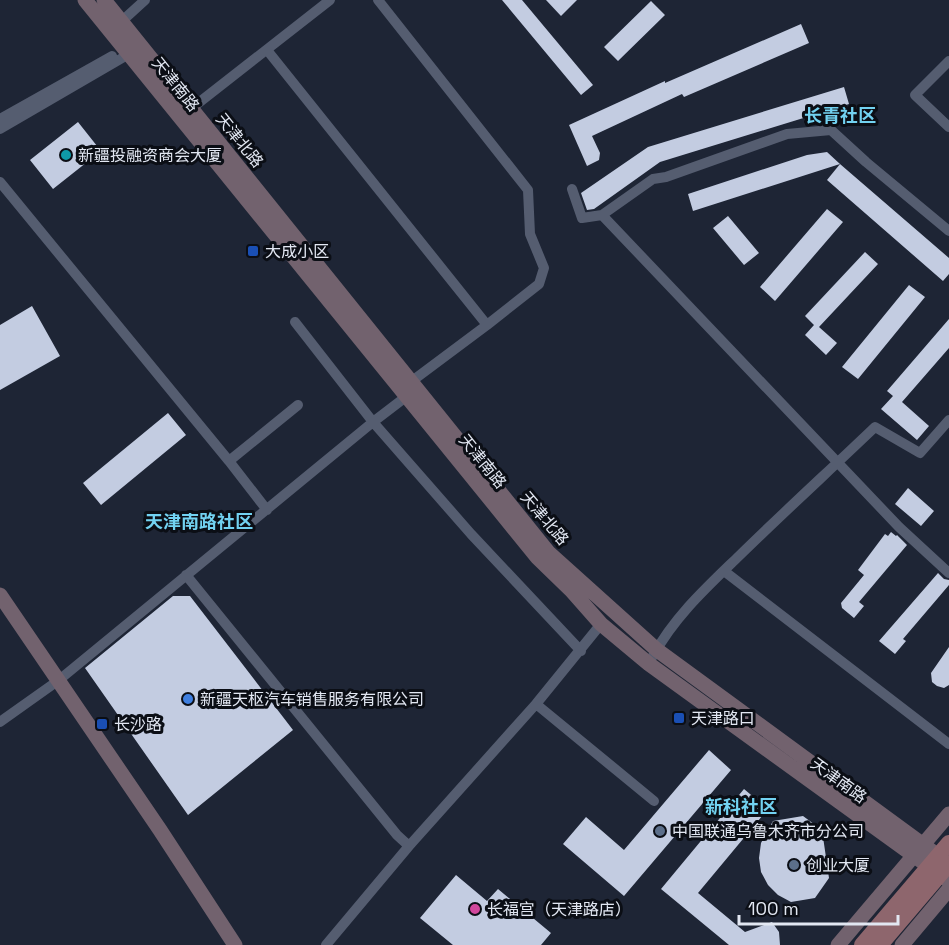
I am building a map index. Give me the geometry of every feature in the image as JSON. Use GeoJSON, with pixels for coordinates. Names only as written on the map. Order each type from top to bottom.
{"type":"FeatureCollection","features":[{"type":"Feature","properties":{"kind":"main road"},"geometry":{"type":"LineString","coordinates":[[880,945],[943,871],[949,843]]}},
{"type":"Feature","properties":{"kind":"main road"},"geometry":{"type":"LineString","coordinates":[[862,945],[943,871]]}},
{"type":"Feature","properties":{"kind":"street","name":"天津南路"},"geometry":{"type":"LineString","coordinates":[[85,0],[127,52],[209,142],[409,388],[537,557],[601,624],[649,664],[918,851]]}},
{"type":"Feature","properties":{"kind":"street","name":"天津北路"},"geometry":{"type":"LineString","coordinates":[[104,0],[192,108],[209,142]]}},
{"type":"Feature","properties":{"kind":"street"},"geometry":{"type":"LineString","coordinates":[[122,21],[145,0]]}},
{"type":"Feature","properties":{"kind":"street"},"geometry":{"type":"LineString","coordinates":[[192,108],[330,0]]}},
{"type":"Feature","properties":{"kind":"street"},"geometry":{"type":"LineString","coordinates":[[0,722],[59,680],[373,422],[409,388],[539,284],[544,268],[530,234],[528,190],[378,0]]}},
{"type":"Feature","properties":{"kind":"street"},"geometry":{"type":"LineString","coordinates":[[267,50],[487,325]]}},
{"type":"Feature","properties":{"kind":"street"},"geometry":{"type":"LineString","coordinates":[[0,118],[127,52]]}},
{"type":"Feature","properties":{"kind":"street"},"geometry":{"type":"LineString","coordinates":[[0,129],[127,52]]}},
{"type":"Feature","properties":{"kind":"street"},"geometry":{"type":"LineString","coordinates":[[949,61],[915,95],[949,127]]}},
{"type":"Feature","properties":{"kind":"street"},"geometry":{"type":"LineString","coordinates":[[572,189],[582,218],[602,216],[653,179],[666,177],[787,134],[831,130],[949,231]]}},
{"type":"Feature","properties":{"kind":"street"},"geometry":{"type":"LineString","coordinates":[[0,182],[267,510]]}},
{"type":"Feature","properties":{"kind":"street"},"geometry":{"type":"LineString","coordinates":[[602,216],[898,527],[949,573]]}},
{"type":"Feature","properties":{"kind":"street"},"geometry":{"type":"LineString","coordinates":[[295,322],[373,422],[471,534],[581,651]]}},
{"type":"Feature","properties":{"kind":"street","name":"天津北路"},"geometry":{"type":"LineString","coordinates":[[409,388],[548,552],[657,650],[943,871]]}},
{"type":"Feature","properties":{"kind":"street"},"geometry":{"type":"LineString","coordinates":[[229,461],[298,405]]}},
{"type":"Feature","properties":{"kind":"street"},"geometry":{"type":"LineString","coordinates":[[649,664],[662,640],[686,608],[875,427],[920,453],[949,420]]}},
{"type":"Feature","properties":{"kind":"street"},"geometry":{"type":"LineString","coordinates":[[724,571],[949,744]]}},
{"type":"Feature","properties":{"kind":"street"},"geometry":{"type":"LineString","coordinates":[[186,575],[409,846]]}},
{"type":"Feature","properties":{"kind":"street"},"geometry":{"type":"LineString","coordinates":[[0,595],[160,830],[235,945]]}},
{"type":"Feature","properties":{"kind":"street"},"geometry":{"type":"LineString","coordinates":[[326,945],[409,846],[536,704],[601,624]]}},
{"type":"Feature","properties":{"kind":"street"},"geometry":{"type":"LineString","coordinates":[[536,704],[654,801]]}},
{"type":"Feature","properties":{"kind":"street"},"geometry":{"type":"LineString","coordinates":[[838,945],[949,814]]}},
{"type":"Feature","properties":{"kind":"street"},"geometry":{"type":"LineString","coordinates":[[902,945],[943,871]]}},
{"type":"Feature","properties":{"kind":"building"},"geometry":{"type":"Polygon","coordinates":[[[502,0],[522,0],[593,85],[581,95],[502,0]]]}},
{"type":"Feature","properties":{"kind":"building"},"geometry":{"type":"Polygon","coordinates":[[[546,0],[577,0],[561,16],[546,0]]]}},
{"type":"Feature","properties":{"kind":"building"},"geometry":{"type":"Polygon","coordinates":[[[651,1],[665,15],[618,61],[604,47],[651,1]]]}},
{"type":"Feature","properties":{"kind":"building"},"geometry":{"type":"Polygon","coordinates":[[[801,24],[809,43],[684,97],[682,94],[592,136],[600,153],[599,160],[587,166],[569,125],[665,81],[665,83],[801,24]]]}},
{"type":"Feature","properties":{"kind":"building"},"geometry":{"type":"Polygon","coordinates":[[[844,87],[849,104],[660,162],[594,209],[587,210],[581,193],[648,147],[844,87]]]}},
{"type":"Feature","properties":{"kind":"building","name":"新疆投融资商会大厦"},"geometry":{"type":"Polygon","coordinates":[[[78,122],[101,151],[53,189],[30,160],[78,122]]]}},
{"type":"Feature","properties":{"kind":"building"},"geometry":{"type":"Polygon","coordinates":[[[827,152],[840,164],[693,211],[688,194],[807,155],[827,152]]]}},
{"type":"Feature","properties":{"kind":"building"},"geometry":{"type":"Polygon","coordinates":[[[840,164],[949,258],[949,274],[943,281],[827,180],[840,164]]]}},
{"type":"Feature","properties":{"kind":"building"},"geometry":{"type":"Polygon","coordinates":[[[827,209],[843,222],[775,301],[760,287],[827,209]]]}},
{"type":"Feature","properties":{"kind":"building"},"geometry":{"type":"Polygon","coordinates":[[[728,216],[759,253],[744,265],[713,228],[728,216]]]}},
{"type":"Feature","properties":{"kind":"building"},"geometry":{"type":"Polygon","coordinates":[[[865,252],[878,264],[819,327],[837,343],[826,355],[805,335],[814,325],[805,316],[865,252]]]}},
{"type":"Feature","properties":{"kind":"building"},"geometry":{"type":"Polygon","coordinates":[[[909,285],[925,297],[858,379],[842,367],[909,285]]]}},
{"type":"Feature","properties":{"kind":"building"},"geometry":{"type":"Polygon","coordinates":[[[32,306],[60,356],[0,390],[0,325],[32,306]]]}},
{"type":"Feature","properties":{"kind":"building"},"geometry":{"type":"Polygon","coordinates":[[[949,319],[949,348],[902,402],[929,426],[917,440],[881,409],[893,396],[887,391],[949,319]]]}},
{"type":"Feature","properties":{"kind":"building"},"geometry":{"type":"Polygon","coordinates":[[[168,413],[186,435],[101,505],[83,483],[168,413]]]}},
{"type":"Feature","properties":{"kind":"building"},"geometry":{"type":"Polygon","coordinates":[[[908,488],[934,511],[921,526],[895,504],[908,488]]]}},
{"type":"Feature","properties":{"kind":"building"},"geometry":{"type":"Polygon","coordinates":[[[891,532],[907,545],[859,602],[864,606],[854,618],[842,608],[841,603],[864,575],[858,570],[885,534],[888,536],[891,532]]]}},
{"type":"Feature","properties":{"kind":"building"},"geometry":{"type":"Polygon","coordinates":[[[938,573],[944,579],[949,580],[949,585],[903,639],[906,641],[895,654],[879,641],[938,573]]]}},
{"type":"Feature","properties":{"kind":"building","name":"新疆天枢汽车销售服务有限公司"},"geometry":{"type":"Polygon","coordinates":[[[173,596],[190,596],[293,730],[188,815],[85,668],[173,596]]]}},
{"type":"Feature","properties":{"kind":"building"},"geometry":{"type":"Polygon","coordinates":[[[949,647],[949,685],[944,688],[932,682],[931,673],[949,647]]]}},
{"type":"Feature","properties":{"kind":"building","name":"中国联通乌鲁木齐市分公司"},"geometry":{"type":"Polygon","coordinates":[[[709,750],[731,770],[624,896],[563,844],[586,817],[624,850],[709,750]]]}},
{"type":"Feature","properties":{"kind":"building"},"geometry":{"type":"Polygon","coordinates":[[[744,789],[768,809],[698,893],[745,932],[772,922],[779,932],[780,945],[729,945],[661,889],[744,789]]]}},
{"type":"Feature","properties":{"kind":"building","name":"创业大厦"},"geometry":{"type":"Polygon","coordinates":[[[803,816],[822,830],[829,878],[815,898],[791,902],[778,895],[768,885],[761,872],[759,858],[761,843],[773,821],[803,816]]]}},
{"type":"Feature","properties":{"kind":"building","name":"长福宫（天津路店）"},"geometry":{"type":"Polygon","coordinates":[[[456,875],[487,901],[498,889],[551,933],[541,945],[453,945],[420,918],[456,875]]]}},
{"type":"Feature","properties":{"kind":"place","name":"新疆投融资商会大厦"},"geometry":{"type":"Point","coordinates":[66,155]}},
{"type":"Feature","properties":{"kind":"place","name":"大成小区"},"geometry":{"type":"Point","coordinates":[253,251]}},
{"type":"Feature","properties":{"kind":"place","name":"新疆天枢汽车销售服务有限公司"},"geometry":{"type":"Point","coordinates":[188,699]}},
{"type":"Feature","properties":{"kind":"place","name":"天津路口"},"geometry":{"type":"Point","coordinates":[679,718]}},
{"type":"Feature","properties":{"kind":"place","name":"长沙路"},"geometry":{"type":"Point","coordinates":[102,724]}},
{"type":"Feature","properties":{"kind":"place","name":"中国联通乌鲁木齐市分公司"},"geometry":{"type":"Point","coordinates":[660,831]}},
{"type":"Feature","properties":{"kind":"place","name":"创业大厦"},"geometry":{"type":"Point","coordinates":[794,865]}},
{"type":"Feature","properties":{"kind":"place","name":"长福宫（天津路店）"},"geometry":{"type":"Point","coordinates":[475,909]}},
{"type":"Feature","properties":{"kind":"district","name":"长青社区"},"geometry":{"type":"Point","coordinates":[840,116]}},
{"type":"Feature","properties":{"kind":"district","name":"天津南路社区"},"geometry":{"type":"Point","coordinates":[199,522]}},
{"type":"Feature","properties":{"kind":"district","name":"新科社区"},"geometry":{"type":"Point","coordinates":[741,807]}}]}
